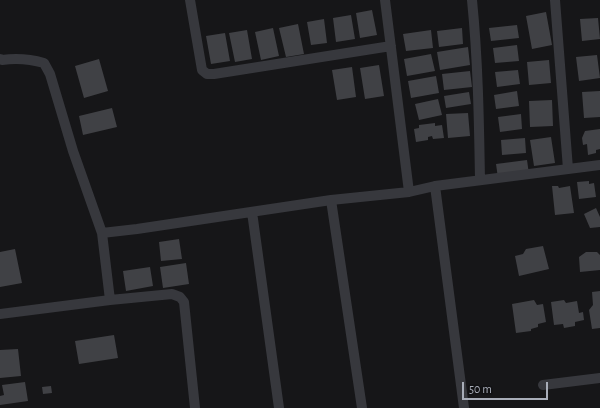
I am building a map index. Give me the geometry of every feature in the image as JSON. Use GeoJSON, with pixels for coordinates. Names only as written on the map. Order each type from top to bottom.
{"type":"FeatureCollection","features":[{"type":"Feature","properties":{"kind":"street"},"geometry":{"type":"LineString","coordinates":[[190,0],[202,70],[207,74],[391,46]]}},
{"type":"Feature","properties":{"kind":"street"},"geometry":{"type":"LineString","coordinates":[[385,0],[409,192]]}},
{"type":"Feature","properties":{"kind":"street"},"geometry":{"type":"LineString","coordinates":[[472,0],[476,36],[480,131],[480,180]]}},
{"type":"Feature","properties":{"kind":"street"},"geometry":{"type":"LineString","coordinates":[[555,0],[568,169]]}},
{"type":"Feature","properties":{"kind":"street"},"geometry":{"type":"LineString","coordinates":[[0,58],[2,60],[36,60],[44,63],[50,74],[73,151],[102,233],[110,300]]}},
{"type":"Feature","properties":{"kind":"street"},"geometry":{"type":"LineString","coordinates":[[102,233],[331,200],[409,192],[435,186],[600,165]]}},
{"type":"Feature","properties":{"kind":"street"},"geometry":{"type":"LineString","coordinates":[[435,186],[464,408]]}},
{"type":"Feature","properties":{"kind":"street"},"geometry":{"type":"LineString","coordinates":[[331,200],[362,408]]}},
{"type":"Feature","properties":{"kind":"street"},"geometry":{"type":"LineString","coordinates":[[252,212],[279,408]]}},
{"type":"Feature","properties":{"kind":"street"},"geometry":{"type":"LineString","coordinates":[[0,314],[110,300],[172,294],[180,297],[184,302],[195,408]]}},
{"type":"Feature","properties":{"kind":"street"},"geometry":{"type":"LineString","coordinates":[[543,385],[600,378]]}},
{"type":"Feature","properties":{"kind":"building"},"geometry":{"type":"Polygon","coordinates":[[[372,10],[377,35],[360,38],[356,13],[372,10]]]}},
{"type":"Feature","properties":{"kind":"building"},"geometry":{"type":"Polygon","coordinates":[[[546,12],[552,45],[532,49],[526,16],[546,12]]]}},
{"type":"Feature","properties":{"kind":"building"},"geometry":{"type":"Polygon","coordinates":[[[351,15],[355,39],[336,42],[333,18],[351,15]]]}},
{"type":"Feature","properties":{"kind":"building"},"geometry":{"type":"Polygon","coordinates":[[[598,18],[600,39],[582,41],[580,19],[598,18]]]}},
{"type":"Feature","properties":{"kind":"building"},"geometry":{"type":"Polygon","coordinates":[[[324,19],[327,43],[311,45],[307,22],[324,19]]]}},
{"type":"Feature","properties":{"kind":"building"},"geometry":{"type":"Polygon","coordinates":[[[298,24],[304,54],[286,57],[279,28],[298,24]]]}},
{"type":"Feature","properties":{"kind":"building"},"geometry":{"type":"Polygon","coordinates":[[[517,25],[519,38],[491,41],[489,28],[517,25]]]}},
{"type":"Feature","properties":{"kind":"building"},"geometry":{"type":"Polygon","coordinates":[[[273,28],[279,56],[261,60],[255,32],[273,28]]]}},
{"type":"Feature","properties":{"kind":"building"},"geometry":{"type":"Polygon","coordinates":[[[462,28],[463,44],[439,47],[437,31],[462,28]]]}},
{"type":"Feature","properties":{"kind":"building"},"geometry":{"type":"Polygon","coordinates":[[[247,30],[252,59],[235,62],[229,33],[247,30]]]}},
{"type":"Feature","properties":{"kind":"building"},"geometry":{"type":"Polygon","coordinates":[[[431,30],[433,48],[406,51],[403,34],[431,30]]]}},
{"type":"Feature","properties":{"kind":"building"},"geometry":{"type":"Polygon","coordinates":[[[225,33],[230,61],[211,64],[206,36],[225,33]]]}},
{"type":"Feature","properties":{"kind":"building"},"geometry":{"type":"Polygon","coordinates":[[[517,45],[519,61],[495,63],[493,48],[517,45]]]}},
{"type":"Feature","properties":{"kind":"building"},"geometry":{"type":"Polygon","coordinates":[[[468,47],[470,65],[440,70],[437,52],[468,47]]]}},
{"type":"Feature","properties":{"kind":"building"},"geometry":{"type":"Polygon","coordinates":[[[431,54],[435,71],[407,76],[404,59],[431,54]]]}},
{"type":"Feature","properties":{"kind":"building"},"geometry":{"type":"Polygon","coordinates":[[[597,55],[600,78],[579,81],[576,57],[597,55]]]}},
{"type":"Feature","properties":{"kind":"building"},"geometry":{"type":"Polygon","coordinates":[[[99,59],[108,91],[84,98],[75,66],[99,59]]]}},
{"type":"Feature","properties":{"kind":"building"},"geometry":{"type":"Polygon","coordinates":[[[549,60],[551,83],[529,85],[527,62],[549,60]]]}},
{"type":"Feature","properties":{"kind":"building"},"geometry":{"type":"Polygon","coordinates":[[[379,65],[384,96],[365,99],[360,68],[379,65]]]}},
{"type":"Feature","properties":{"kind":"building"},"geometry":{"type":"Polygon","coordinates":[[[352,67],[356,97],[337,100],[332,70],[352,67]]]}},
{"type":"Feature","properties":{"kind":"building"},"geometry":{"type":"Polygon","coordinates":[[[518,70],[520,84],[497,87],[495,72],[518,70]]]}},
{"type":"Feature","properties":{"kind":"building"},"geometry":{"type":"Polygon","coordinates":[[[470,71],[472,87],[444,90],[442,74],[470,71]]]}},
{"type":"Feature","properties":{"kind":"building"},"geometry":{"type":"Polygon","coordinates":[[[436,76],[439,93],[411,98],[408,81],[436,76]]]}},
{"type":"Feature","properties":{"kind":"building"},"geometry":{"type":"Polygon","coordinates":[[[517,91],[519,106],[496,109],[494,95],[517,91]]]}},
{"type":"Feature","properties":{"kind":"building"},"geometry":{"type":"Polygon","coordinates":[[[600,91],[600,117],[584,118],[582,92],[600,91]]]}},
{"type":"Feature","properties":{"kind":"building"},"geometry":{"type":"Polygon","coordinates":[[[469,92],[471,104],[446,108],[444,96],[469,92]]]}},
{"type":"Feature","properties":{"kind":"building"},"geometry":{"type":"Polygon","coordinates":[[[438,99],[442,115],[419,120],[415,104],[438,99]]]}},
{"type":"Feature","properties":{"kind":"building"},"geometry":{"type":"Polygon","coordinates":[[[552,100],[553,126],[530,127],[529,101],[552,100]]]}},
{"type":"Feature","properties":{"kind":"building"},"geometry":{"type":"Polygon","coordinates":[[[112,108],[117,127],[83,135],[79,116],[112,108]]]}},
{"type":"Feature","properties":{"kind":"building"},"geometry":{"type":"Polygon","coordinates":[[[468,113],[470,136],[448,138],[446,114],[468,113]]]}},
{"type":"Feature","properties":{"kind":"building"},"geometry":{"type":"Polygon","coordinates":[[[521,114],[522,129],[500,132],[498,117],[521,114]]]}},
{"type":"Feature","properties":{"kind":"building"},"geometry":{"type":"Polygon","coordinates":[[[435,123],[435,126],[442,125],[444,138],[433,139],[432,136],[428,137],[428,140],[416,142],[414,129],[419,128],[419,125],[435,123]]]}},
{"type":"Feature","properties":{"kind":"building"},"geometry":{"type":"Polygon","coordinates":[[[600,129],[600,149],[596,150],[596,153],[588,155],[587,144],[583,145],[582,138],[585,131],[600,129]]]}},
{"type":"Feature","properties":{"kind":"building"},"geometry":{"type":"Polygon","coordinates":[[[551,137],[555,163],[534,166],[530,140],[551,137]]]}},
{"type":"Feature","properties":{"kind":"building"},"geometry":{"type":"Polygon","coordinates":[[[525,138],[526,153],[502,155],[501,140],[525,138]]]}},
{"type":"Feature","properties":{"kind":"building"},"geometry":{"type":"Polygon","coordinates":[[[527,160],[529,174],[498,178],[496,164],[527,160]]]}},
{"type":"Feature","properties":{"kind":"building"},"geometry":{"type":"Polygon","coordinates":[[[589,181],[589,184],[594,183],[596,197],[579,199],[577,182],[589,181]]]}},
{"type":"Feature","properties":{"kind":"building"},"geometry":{"type":"Polygon","coordinates":[[[552,186],[558,186],[559,188],[570,186],[574,213],[555,215],[552,186]]]}},
{"type":"Feature","properties":{"kind":"building"},"geometry":{"type":"Polygon","coordinates":[[[596,208],[600,217],[600,227],[590,228],[584,214],[596,208]]]}},
{"type":"Feature","properties":{"kind":"building"},"geometry":{"type":"Polygon","coordinates":[[[179,239],[182,259],[161,261],[159,242],[179,239]]]}},
{"type":"Feature","properties":{"kind":"building"},"geometry":{"type":"Polygon","coordinates":[[[543,246],[549,269],[519,276],[515,256],[523,254],[526,249],[543,246]]]}},
{"type":"Feature","properties":{"kind":"building"},"geometry":{"type":"Polygon","coordinates":[[[15,249],[22,283],[0,287],[0,252],[15,249]]]}},
{"type":"Feature","properties":{"kind":"building"},"geometry":{"type":"Polygon","coordinates":[[[586,252],[597,252],[600,255],[600,270],[580,272],[579,257],[586,252]]]}},
{"type":"Feature","properties":{"kind":"building"},"geometry":{"type":"Polygon","coordinates":[[[186,263],[189,284],[163,288],[160,267],[186,263]]]}},
{"type":"Feature","properties":{"kind":"building"},"geometry":{"type":"Polygon","coordinates":[[[150,267],[153,286],[126,291],[123,271],[150,267]]]}},
{"type":"Feature","properties":{"kind":"building"},"geometry":{"type":"Polygon","coordinates":[[[600,291],[600,328],[592,329],[589,310],[593,305],[592,292],[600,291]]]}},
{"type":"Feature","properties":{"kind":"building"},"geometry":{"type":"Polygon","coordinates":[[[534,300],[537,305],[543,304],[546,322],[538,324],[538,327],[531,329],[531,331],[516,333],[512,304],[534,300]]]}},
{"type":"Feature","properties":{"kind":"building"},"geometry":{"type":"Polygon","coordinates":[[[564,300],[566,303],[577,301],[579,313],[583,312],[584,320],[575,322],[575,326],[564,328],[563,324],[554,325],[551,302],[564,300]]]}},
{"type":"Feature","properties":{"kind":"building"},"geometry":{"type":"Polygon","coordinates":[[[114,335],[118,358],[79,364],[75,341],[114,335]]]}},
{"type":"Feature","properties":{"kind":"building"},"geometry":{"type":"Polygon","coordinates":[[[18,349],[21,376],[0,378],[0,350],[18,349]]]}},
{"type":"Feature","properties":{"kind":"building"},"geometry":{"type":"Polygon","coordinates":[[[25,382],[28,401],[0,405],[0,396],[4,395],[2,385],[25,382]]]}},
{"type":"Feature","properties":{"kind":"building"},"geometry":{"type":"Polygon","coordinates":[[[51,386],[52,393],[43,394],[42,387],[51,386]]]}}]}
